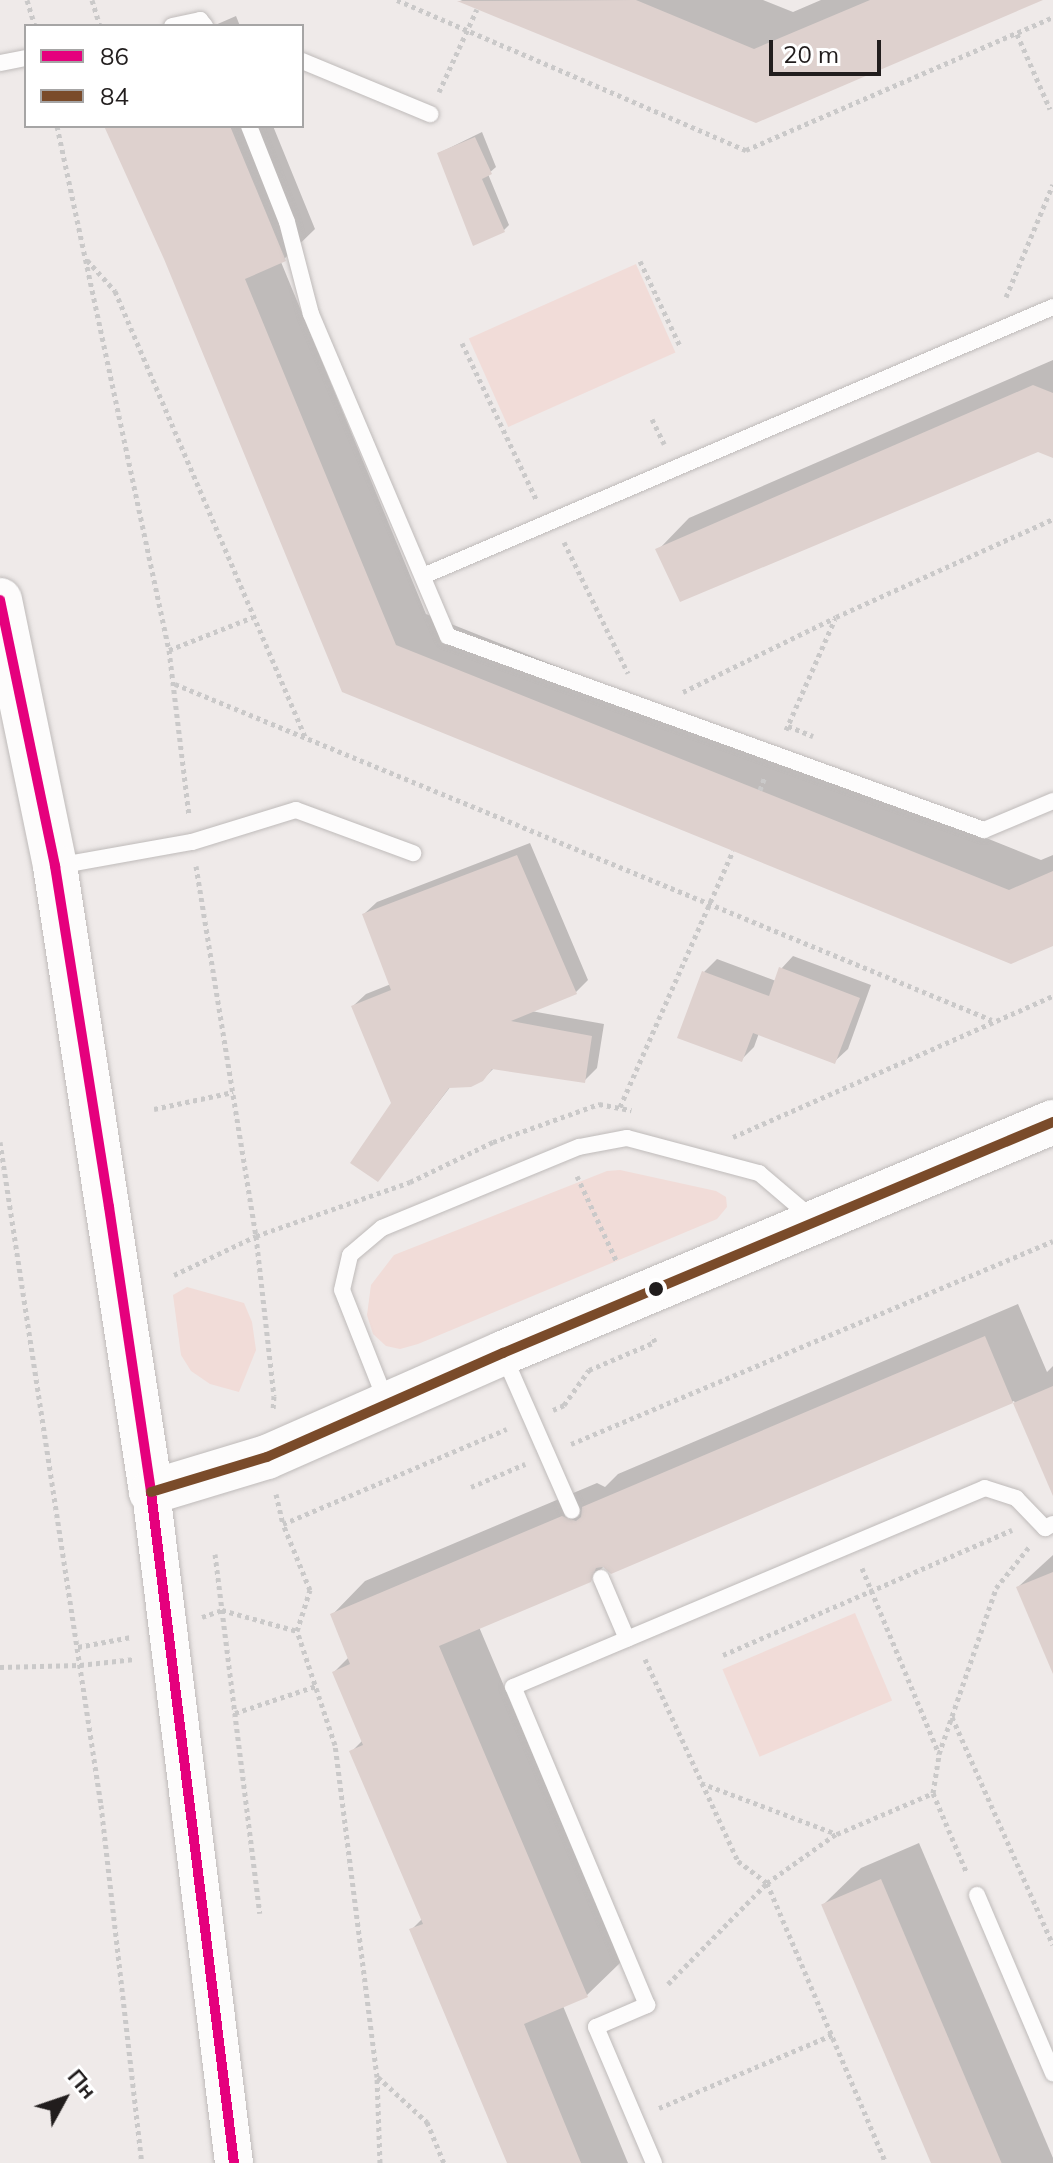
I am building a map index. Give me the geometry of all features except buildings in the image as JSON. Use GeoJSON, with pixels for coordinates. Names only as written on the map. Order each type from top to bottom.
{"type":"FeatureCollection","features":[{"type":"Feature","properties":{"kind":"main road"},"geometry":{"type":"LineString","coordinates":[[0,600],[55,866],[151,1492],[267,1457],[503,1353],[1053,1122]]}},
{"type":"Feature","properties":{"kind":"street"},"geometry":{"type":"LineString","coordinates":[[151,1492],[234,2163]]}},
{"type":"Feature","properties":{"kind":"lane"},"geometry":{"type":"LineString","coordinates":[[0,63],[24,58]]}},
{"type":"Feature","properties":{"kind":"lane"},"geometry":{"type":"LineString","coordinates":[[304,62],[430,114]]}},
{"type":"Feature","properties":{"kind":"lane"},"geometry":{"type":"LineString","coordinates":[[250,128],[287,222],[311,314],[448,636],[984,830],[1053,801]]}},
{"type":"Feature","properties":{"kind":"lane"},"geometry":{"type":"LineString","coordinates":[[423,576],[1053,307]]}},
{"type":"Feature","properties":{"kind":"lane"},"geometry":{"type":"LineString","coordinates":[[55,866],[192,842],[296,810],[413,853]]}},
{"type":"Feature","properties":{"kind":"lane"},"geometry":{"type":"LineString","coordinates":[[388,1405],[342,1290],[350,1255],[382,1228],[565,1152],[627,1138],[759,1173],[816,1222]]}},
{"type":"Feature","properties":{"kind":"lane"},"geometry":{"type":"LineString","coordinates":[[503,1353],[572,1511]]}},
{"type":"Feature","properties":{"kind":"lane"},"geometry":{"type":"LineString","coordinates":[[654,2163],[596,2027],[647,2005],[513,1687],[985,1488],[1016,1498],[1045,1524]]}},
{"type":"Feature","properties":{"kind":"lane"},"geometry":{"type":"LineString","coordinates":[[601,1578],[627,1639]]}},
{"type":"Feature","properties":{"kind":"lane"},"geometry":{"type":"LineString","coordinates":[[977,1895],[1053,2073]]}},
{"type":"Feature","properties":{"kind":"path"},"geometry":{"type":"LineString","coordinates":[[27,0],[34,24]]}},
{"type":"Feature","properties":{"kind":"path"},"geometry":{"type":"LineString","coordinates":[[92,0],[99,24]]}},
{"type":"Feature","properties":{"kind":"path"},"geometry":{"type":"LineString","coordinates":[[397,0],[746,150],[1053,17]]}},
{"type":"Feature","properties":{"kind":"path"},"geometry":{"type":"LineString","coordinates":[[430,114],[477,9]]}},
{"type":"Feature","properties":{"kind":"path"},"geometry":{"type":"LineString","coordinates":[[1017,34],[1050,109]]}},
{"type":"Feature","properties":{"kind":"path"},"geometry":{"type":"LineString","coordinates":[[57,128],[175,684],[192,842],[256,1236],[274,1396]]}},
{"type":"Feature","properties":{"kind":"path"},"geometry":{"type":"LineString","coordinates":[[1022,259],[1053,184]]}},
{"type":"Feature","properties":{"kind":"path"},"geometry":{"type":"LineString","coordinates":[[85,258],[115,291],[305,738]]}},
{"type":"Feature","properties":{"kind":"path"},"geometry":{"type":"LineString","coordinates":[[640,261],[680,346]]}},
{"type":"Feature","properties":{"kind":"path"},"geometry":{"type":"LineString","coordinates":[[462,343],[646,710],[836,617],[1053,519]]}},
{"type":"Feature","properties":{"kind":"path"},"geometry":{"type":"LineString","coordinates":[[169,650],[253,617]]}},
{"type":"Feature","properties":{"kind":"path"},"geometry":{"type":"LineString","coordinates":[[760,790],[836,617]]}},
{"type":"Feature","properties":{"kind":"path"},"geometry":{"type":"LineString","coordinates":[[175,684],[993,1020]]}},
{"type":"Feature","properties":{"kind":"path"},"geometry":{"type":"LineString","coordinates":[[620,1107],[733,851]]}},
{"type":"Feature","properties":{"kind":"path"},"geometry":{"type":"LineString","coordinates":[[154,1109],[233,1092]]}},
{"type":"Feature","properties":{"kind":"path"},"geometry":{"type":"LineString","coordinates":[[551,1121],[623,1274]]}},
{"type":"Feature","properties":{"kind":"path"},"geometry":{"type":"LineString","coordinates":[[0,1142],[101,1805],[142,2163]]}},
{"type":"Feature","properties":{"kind":"path"},"geometry":{"type":"LineString","coordinates":[[471,1487],[1053,1241]]}},
{"type":"Feature","properties":{"kind":"path"},"geometry":{"type":"LineString","coordinates":[[380,2163],[377,2077],[335,1745],[297,1631],[310,1590],[283,1524],[564,1405],[589,1370],[655,1342]]}},
{"type":"Feature","properties":{"kind":"path"},"geometry":{"type":"LineString","coordinates":[[723,1655],[872,1591],[1045,1524]]}},
{"type":"Feature","properties":{"kind":"path"},"geometry":{"type":"LineString","coordinates":[[977,1895],[933,1793],[939,1754],[996,1588],[1045,1524]]}},
{"type":"Feature","properties":{"kind":"path"},"geometry":{"type":"LineString","coordinates":[[852,1545],[939,1754]]}},
{"type":"Feature","properties":{"kind":"path"},"geometry":{"type":"LineString","coordinates":[[215,1554],[260,1913]]}},
{"type":"Feature","properties":{"kind":"path"},"geometry":{"type":"LineString","coordinates":[[627,1639],[650,1665],[738,1861],[767,1883],[886,2163]]}},
{"type":"Feature","properties":{"kind":"path"},"geometry":{"type":"LineString","coordinates":[[0,1667],[80,1665],[171,1654]]}},
{"type":"Feature","properties":{"kind":"path"},"geometry":{"type":"LineString","coordinates":[[235,1713],[316,1686]]}},
{"type":"Feature","properties":{"kind":"path"},"geometry":{"type":"LineString","coordinates":[[951,1717],[1053,1945]]}},
{"type":"Feature","properties":{"kind":"path"},"geometry":{"type":"LineString","coordinates":[[701,1782],[837,1834]]}},
{"type":"Feature","properties":{"kind":"path"},"geometry":{"type":"LineString","coordinates":[[647,2005],[767,1883],[837,1834],[933,1793]]}},
{"type":"Feature","properties":{"kind":"path"},"geometry":{"type":"LineString","coordinates":[[635,2119],[832,2035]]}},
{"type":"Feature","properties":{"kind":"path"},"geometry":{"type":"LineString","coordinates":[[377,2077],[427,2122],[444,2163]]}},
{"type":"Feature","properties":{"kind":"shaded area"},"geometry":{"type":"Polygon","coordinates":[[[636,264],[675,353],[508,427],[469,338],[636,264]]]}},
{"type":"Feature","properties":{"kind":"shaded area"},"geometry":{"type":"Polygon","coordinates":[[[620,1170],[716,1191],[726,1197],[727,1207],[717,1219],[418,1344],[400,1349],[386,1346],[373,1334],[367,1315],[371,1285],[394,1255],[607,1171],[620,1170]]]}},
{"type":"Feature","properties":{"kind":"shaded area"},"geometry":{"type":"Polygon","coordinates":[[[187,1287],[244,1303],[252,1322],[256,1350],[239,1392],[210,1384],[191,1371],[181,1355],[173,1295],[187,1287]]]}},
{"type":"Feature","properties":{"kind":"shaded area"},"geometry":{"type":"Polygon","coordinates":[[[855,1613],[892,1700],[760,1757],[722,1669],[855,1613]]]}},
{"type":"Feature","properties":{"kind":"transit line","name":"86"},"geometry":{"type":"LineString","coordinates":[[0,600],[55,866],[109,1207],[151,1492],[234,2163]]}},
{"type":"Feature","properties":{"kind":"transit line","name":"84"},"geometry":{"type":"LineString","coordinates":[[151,1492],[267,1457],[503,1353],[1053,1122]]}}]}
